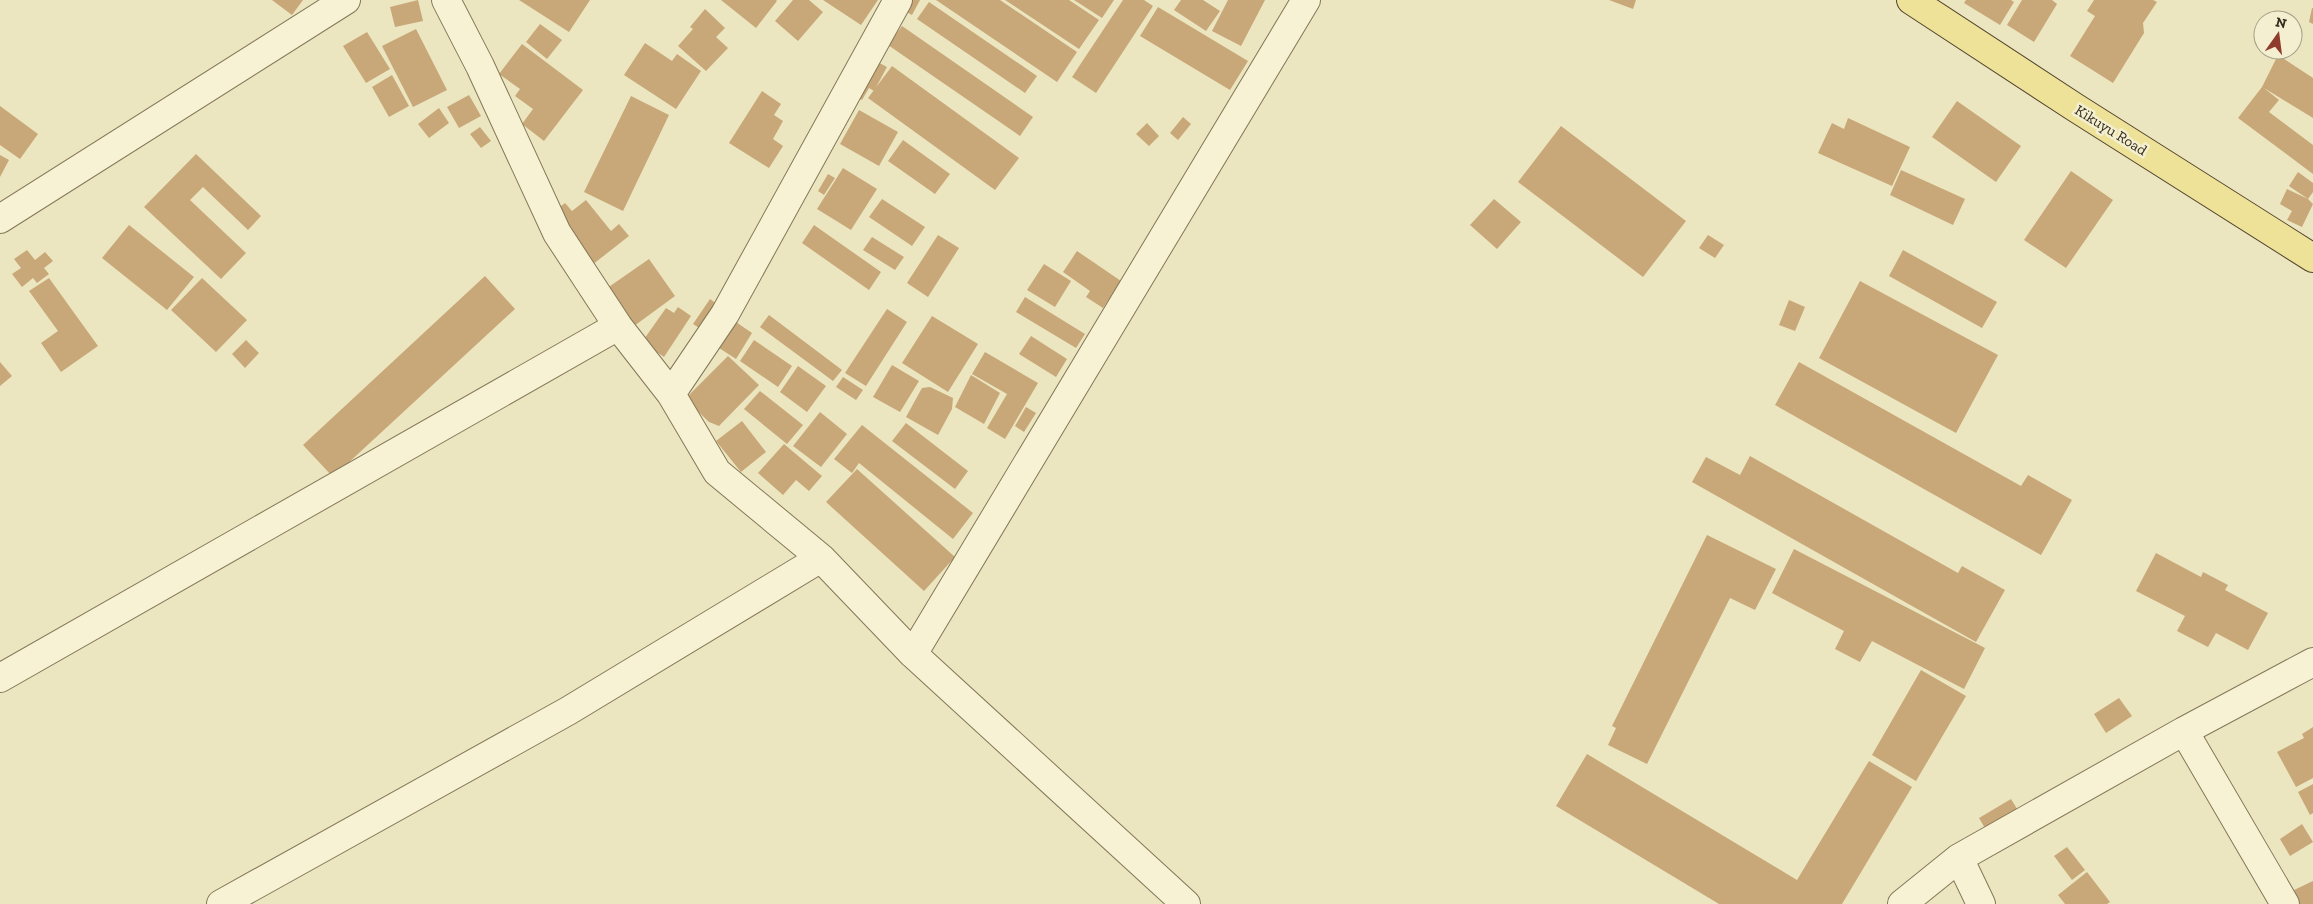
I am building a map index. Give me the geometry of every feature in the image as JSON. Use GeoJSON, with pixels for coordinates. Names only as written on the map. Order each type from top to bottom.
{"type":"FeatureCollection","features":[{"type":"Feature","properties":{"kind":"main road","name":"Kikuyu Road"},"geometry":{"type":"LineString","coordinates":[[1911,0],[2076,108],[2313,258]]}},
{"type":"Feature","properties":{"kind":"street"},"geometry":{"type":"LineString","coordinates":[[0,219],[346,0]]}},
{"type":"Feature","properties":{"kind":"street"},"geometry":{"type":"LineString","coordinates":[[446,0],[480,66],[557,233],[618,326],[671,394],[717,472],[821,558],[913,654],[1186,904]]}},
{"type":"Feature","properties":{"kind":"street"},"geometry":{"type":"LineString","coordinates":[[671,394],[725,314],[898,0]]}},
{"type":"Feature","properties":{"kind":"street"},"geometry":{"type":"LineString","coordinates":[[913,654],[1306,0]]}},
{"type":"Feature","properties":{"kind":"street"},"geometry":{"type":"LineString","coordinates":[[4,670],[618,326]]}},
{"type":"Feature","properties":{"kind":"street"},"geometry":{"type":"LineString","coordinates":[[221,904],[568,711],[821,558]]}},
{"type":"Feature","properties":{"kind":"street"},"geometry":{"type":"LineString","coordinates":[[1902,904],[1959,858],[2184,731],[2313,662]]}},
{"type":"Feature","properties":{"kind":"street"},"geometry":{"type":"LineString","coordinates":[[2184,731],[2285,904]]}},
{"type":"Feature","properties":{"kind":"street"},"geometry":{"type":"LineString","coordinates":[[1959,858],[1981,904]]}},
{"type":"Feature","properties":{"kind":"building"},"geometry":{"type":"Polygon","coordinates":[[[272,0],[303,0],[292,15],[272,0]]]}},
{"type":"Feature","properties":{"kind":"building"},"geometry":{"type":"Polygon","coordinates":[[[418,0],[423,21],[395,27],[390,7],[418,0]]]}},
{"type":"Feature","properties":{"kind":"building"},"geometry":{"type":"Polygon","coordinates":[[[519,0],[590,0],[569,32],[519,0]]]}},
{"type":"Feature","properties":{"kind":"building"},"geometry":{"type":"Polygon","coordinates":[[[721,0],[776,0],[777,1],[756,28],[721,0]]]}},
{"type":"Feature","properties":{"kind":"building"},"geometry":{"type":"Polygon","coordinates":[[[793,0],[809,0],[823,12],[798,41],[775,21],[793,0]]]}},
{"type":"Feature","properties":{"kind":"building"},"geometry":{"type":"Polygon","coordinates":[[[823,0],[878,0],[861,25],[823,0]]]}},
{"type":"Feature","properties":{"kind":"building"},"geometry":{"type":"Polygon","coordinates":[[[908,0],[920,0],[912,15],[903,10],[908,0]]]}},
{"type":"Feature","properties":{"kind":"building"},"geometry":{"type":"Polygon","coordinates":[[[936,0],[1000,0],[1077,52],[1057,82],[936,0]]]}},
{"type":"Feature","properties":{"kind":"building"},"geometry":{"type":"Polygon","coordinates":[[[1005,0],[1069,0],[1099,20],[1079,49],[1005,0]]]}},
{"type":"Feature","properties":{"kind":"building"},"geometry":{"type":"Polygon","coordinates":[[[1074,0],[1114,0],[1102,18],[1074,0]]]}},
{"type":"Feature","properties":{"kind":"building"},"geometry":{"type":"Polygon","coordinates":[[[1123,0],[1144,0],[1153,6],[1096,93],[1072,77],[1123,0]]]}},
{"type":"Feature","properties":{"kind":"building"},"geometry":{"type":"Polygon","coordinates":[[[1181,0],[1203,0],[1220,11],[1206,31],[1174,10],[1181,0]]]}},
{"type":"Feature","properties":{"kind":"building"},"geometry":{"type":"Polygon","coordinates":[[[1228,0],[1265,0],[1241,46],[1212,31],[1228,0]]]}},
{"type":"Feature","properties":{"kind":"building"},"geometry":{"type":"Polygon","coordinates":[[[1609,0],[1636,0],[1633,9],[1609,0]]]}},
{"type":"Feature","properties":{"kind":"building"},"geometry":{"type":"Polygon","coordinates":[[[1966,0],[2011,0],[2014,2],[2000,25],[1964,3],[1966,0]]]}},
{"type":"Feature","properties":{"kind":"building"},"geometry":{"type":"Polygon","coordinates":[[[2022,0],[2052,0],[2057,4],[2034,42],[2007,25],[2022,0]]]}},
{"type":"Feature","properties":{"kind":"building"},"geometry":{"type":"Polygon","coordinates":[[[2094,0],[2153,0],[2157,2],[2143,23],[2144,33],[2113,83],[2070,56],[2095,16],[2087,11],[2094,0]]]}},
{"type":"Feature","properties":{"kind":"building"},"geometry":{"type":"Polygon","coordinates":[[[929,2],[1037,76],[1025,93],[917,19],[929,2]]]}},
{"type":"Feature","properties":{"kind":"building"},"geometry":{"type":"Polygon","coordinates":[[[1158,7],[1248,61],[1230,90],[1140,36],[1158,7]]]}},
{"type":"Feature","properties":{"kind":"building"},"geometry":{"type":"Polygon","coordinates":[[[2313,8],[2313,24],[2309,22],[2313,8]]]}},
{"type":"Feature","properties":{"kind":"building"},"geometry":{"type":"Polygon","coordinates":[[[705,9],[725,28],[716,37],[728,48],[706,71],[678,46],[693,29],[690,27],[705,9]]]}},
{"type":"Feature","properties":{"kind":"building"},"geometry":{"type":"Polygon","coordinates":[[[540,24],[562,40],[547,59],[526,42],[540,24]]]}},
{"type":"Feature","properties":{"kind":"building"},"geometry":{"type":"Polygon","coordinates":[[[902,26],[1033,117],[1020,136],[888,45],[902,26]]]}},
{"type":"Feature","properties":{"kind":"building"},"geometry":{"type":"Polygon","coordinates":[[[416,29],[447,90],[413,107],[382,46],[416,29]]]}},
{"type":"Feature","properties":{"kind":"building"},"geometry":{"type":"Polygon","coordinates":[[[367,32],[390,69],[366,83],[343,46],[367,32]]]}},
{"type":"Feature","properties":{"kind":"building"},"geometry":{"type":"Polygon","coordinates":[[[645,43],[672,61],[677,54],[701,71],[676,109],[624,75],[645,43]]]}},
{"type":"Feature","properties":{"kind":"building"},"geometry":{"type":"Polygon","coordinates":[[[522,44],[583,90],[544,141],[522,124],[533,109],[515,96],[520,89],[499,74],[522,44]]]}},
{"type":"Feature","properties":{"kind":"building"},"geometry":{"type":"Polygon","coordinates":[[[874,60],[887,67],[874,91],[869,88],[862,100],[854,96],[874,60]]]}},
{"type":"Feature","properties":{"kind":"building"},"geometry":{"type":"Polygon","coordinates":[[[2276,60],[2286,60],[2313,78],[2313,118],[2264,88],[2279,100],[2269,112],[2313,145],[2313,174],[2238,118],[2262,87],[2276,60]]]}},
{"type":"Feature","properties":{"kind":"building"},"geometry":{"type":"Polygon","coordinates":[[[892,66],[1019,158],[995,190],[868,98],[892,66]]]}},
{"type":"Feature","properties":{"kind":"building"},"geometry":{"type":"Polygon","coordinates":[[[392,75],[409,106],[389,117],[372,87],[392,75]]]}},
{"type":"Feature","properties":{"kind":"building"},"geometry":{"type":"Polygon","coordinates":[[[762,91],[781,104],[774,115],[783,121],[773,139],[783,146],[769,168],[729,143],[762,91]]]}},
{"type":"Feature","properties":{"kind":"building"},"geometry":{"type":"Polygon","coordinates":[[[469,95],[481,116],[459,128],[447,107],[469,95]]]}},
{"type":"Feature","properties":{"kind":"building"},"geometry":{"type":"Polygon","coordinates":[[[631,96],[669,115],[623,211],[584,192],[631,96]]]}},
{"type":"Feature","properties":{"kind":"building"},"geometry":{"type":"Polygon","coordinates":[[[1957,101],[2021,146],[1996,182],[1932,137],[1957,101]]]}},
{"type":"Feature","properties":{"kind":"building"},"geometry":{"type":"Polygon","coordinates":[[[0,106],[38,134],[20,159],[0,145],[0,106]]]}},
{"type":"Feature","properties":{"kind":"building"},"geometry":{"type":"Polygon","coordinates":[[[439,108],[449,123],[429,138],[418,124],[439,108]]]}},
{"type":"Feature","properties":{"kind":"building"},"geometry":{"type":"Polygon","coordinates":[[[859,110],[898,132],[879,166],[840,144],[859,110]]]}},
{"type":"Feature","properties":{"kind":"building"},"geometry":{"type":"Polygon","coordinates":[[[1183,117],[1191,124],[1178,140],[1170,133],[1183,117]]]}},
{"type":"Feature","properties":{"kind":"building"},"geometry":{"type":"Polygon","coordinates":[[[1848,118],[1910,147],[1892,186],[1818,153],[1832,123],[1844,129],[1848,118]]]}},
{"type":"Feature","properties":{"kind":"building"},"geometry":{"type":"Polygon","coordinates":[[[1147,123],[1159,136],[1149,146],[1136,134],[1147,123]]]}},
{"type":"Feature","properties":{"kind":"building"},"geometry":{"type":"Polygon","coordinates":[[[1561,126],[1686,221],[1643,277],[1518,182],[1561,126]]]}},
{"type":"Feature","properties":{"kind":"building"},"geometry":{"type":"Polygon","coordinates":[[[480,127],[491,141],[481,148],[470,134],[480,127]]]}},
{"type":"Feature","properties":{"kind":"building"},"geometry":{"type":"Polygon","coordinates":[[[903,140],[950,174],[935,194],[888,161],[903,140]]]}},
{"type":"Feature","properties":{"kind":"building"},"geometry":{"type":"Polygon","coordinates":[[[196,154],[261,216],[248,230],[203,187],[190,200],[246,253],[221,279],[144,207],[196,154]]]}},
{"type":"Feature","properties":{"kind":"building"},"geometry":{"type":"Polygon","coordinates":[[[0,155],[9,160],[0,177],[0,155]]]}},
{"type":"Feature","properties":{"kind":"building"},"geometry":{"type":"Polygon","coordinates":[[[843,168],[877,189],[851,230],[817,209],[843,168]]]}},
{"type":"Feature","properties":{"kind":"building"},"geometry":{"type":"Polygon","coordinates":[[[1901,170],[1965,199],[1953,225],[1890,195],[1901,170]]]}},
{"type":"Feature","properties":{"kind":"building"},"geometry":{"type":"Polygon","coordinates":[[[2071,171],[2113,200],[2066,268],[2024,240],[2071,171]]]}},
{"type":"Feature","properties":{"kind":"building"},"geometry":{"type":"Polygon","coordinates":[[[2298,172],[2313,183],[2313,192],[2308,199],[2289,186],[2298,172]]]}},
{"type":"Feature","properties":{"kind":"building"},"geometry":{"type":"Polygon","coordinates":[[[828,174],[835,178],[824,195],[818,191],[828,174]]]}},
{"type":"Feature","properties":{"kind":"building"},"geometry":{"type":"Polygon","coordinates":[[[2287,189],[2308,199],[2313,204],[2302,227],[2287,220],[2292,211],[2280,204],[2287,189]]]}},
{"type":"Feature","properties":{"kind":"building"},"geometry":{"type":"Polygon","coordinates":[[[882,199],[925,227],[912,246],[869,217],[882,199]]]}},
{"type":"Feature","properties":{"kind":"building"},"geometry":{"type":"Polygon","coordinates":[[[1494,199],[1521,222],[1497,249],[1470,225],[1494,199]]]}},
{"type":"Feature","properties":{"kind":"building"},"geometry":{"type":"Polygon","coordinates":[[[586,200],[611,231],[619,224],[629,236],[592,265],[551,214],[565,203],[572,211],[586,200]]]}},
{"type":"Feature","properties":{"kind":"building"},"geometry":{"type":"Polygon","coordinates":[[[129,225],[194,277],[167,310],[102,258],[129,225]]]}},
{"type":"Feature","properties":{"kind":"building"},"geometry":{"type":"Polygon","coordinates":[[[814,225],[881,272],[869,290],[802,243],[814,225]]]}},
{"type":"Feature","properties":{"kind":"building"},"geometry":{"type":"Polygon","coordinates":[[[938,235],[959,248],[928,297],[907,283],[938,235]]]}},
{"type":"Feature","properties":{"kind":"building"},"geometry":{"type":"Polygon","coordinates":[[[1708,235],[1724,245],[1715,258],[1699,248],[1708,235]]]}},
{"type":"Feature","properties":{"kind":"building"},"geometry":{"type":"Polygon","coordinates":[[[872,237],[904,257],[895,270],[863,250],[872,237]]]}},
{"type":"Feature","properties":{"kind":"building"},"geometry":{"type":"Polygon","coordinates":[[[27,250],[35,260],[45,252],[53,261],[44,268],[49,274],[37,283],[33,278],[22,287],[12,274],[21,268],[14,259],[27,250]]]}},
{"type":"Feature","properties":{"kind":"building"},"geometry":{"type":"Polygon","coordinates":[[[1903,250],[1997,302],[1982,328],[1889,276],[1903,250]]]}},
{"type":"Feature","properties":{"kind":"building"},"geometry":{"type":"Polygon","coordinates":[[[1077,251],[1121,281],[1103,308],[1086,297],[1090,291],[1063,272],[1077,251]]]}},
{"type":"Feature","properties":{"kind":"building"},"geometry":{"type":"Polygon","coordinates":[[[649,259],[675,296],[630,329],[603,291],[649,259]]]}},
{"type":"Feature","properties":{"kind":"building"},"geometry":{"type":"Polygon","coordinates":[[[1044,264],[1071,281],[1055,307],[1027,290],[1044,264]]]}},
{"type":"Feature","properties":{"kind":"building"},"geometry":{"type":"Polygon","coordinates":[[[485,276],[515,309],[333,477],[303,445],[485,276]]]}},
{"type":"Feature","properties":{"kind":"building"},"geometry":{"type":"Polygon","coordinates":[[[49,278],[98,346],[61,372],[41,343],[58,331],[29,291],[49,278]]]}},
{"type":"Feature","properties":{"kind":"building"},"geometry":{"type":"Polygon","coordinates":[[[202,278],[247,320],[216,352],[171,310],[202,278]]]}},
{"type":"Feature","properties":{"kind":"building"},"geometry":{"type":"Polygon","coordinates":[[[1860,281],[1998,355],[1956,433],[1819,358],[1860,281]]]}},
{"type":"Feature","properties":{"kind":"building"},"geometry":{"type":"Polygon","coordinates":[[[1025,297],[1085,334],[1076,348],[1016,312],[1025,297]]]}},
{"type":"Feature","properties":{"kind":"building"},"geometry":{"type":"Polygon","coordinates":[[[710,299],[724,309],[707,333],[693,324],[710,299]]]}},
{"type":"Feature","properties":{"kind":"building"},"geometry":{"type":"Polygon","coordinates":[[[1789,300],[1805,307],[1795,331],[1779,325],[1789,300]]]}},
{"type":"Feature","properties":{"kind":"building"},"geometry":{"type":"Polygon","coordinates":[[[678,307],[691,316],[664,357],[642,342],[666,308],[674,313],[678,307]]]}},
{"type":"Feature","properties":{"kind":"building"},"geometry":{"type":"Polygon","coordinates":[[[887,309],[907,322],[866,386],[845,373],[887,309]]]}},
{"type":"Feature","properties":{"kind":"building"},"geometry":{"type":"Polygon","coordinates":[[[769,315],[842,370],[833,381],[760,327],[769,315]]]}},
{"type":"Feature","properties":{"kind":"building"},"geometry":{"type":"Polygon","coordinates":[[[932,316],[978,344],[948,392],[902,363],[932,316]]]}},
{"type":"Feature","properties":{"kind":"building"},"geometry":{"type":"Polygon","coordinates":[[[733,320],[752,333],[736,359],[716,346],[733,320]]]}},
{"type":"Feature","properties":{"kind":"building"},"geometry":{"type":"Polygon","coordinates":[[[1031,336],[1067,359],[1056,377],[1019,354],[1031,336]]]}},
{"type":"Feature","properties":{"kind":"building"},"geometry":{"type":"Polygon","coordinates":[[[246,340],[259,353],[245,368],[232,354],[246,340]]]}},
{"type":"Feature","properties":{"kind":"building"},"geometry":{"type":"Polygon","coordinates":[[[754,340],[792,366],[778,387],[740,361],[754,340]]]}},
{"type":"Feature","properties":{"kind":"building"},"geometry":{"type":"Polygon","coordinates":[[[985,352],[1038,383],[1005,439],[987,428],[1007,394],[972,374],[985,352]]]}},
{"type":"Feature","properties":{"kind":"building"},"geometry":{"type":"Polygon","coordinates":[[[728,356],[759,385],[719,426],[709,422],[685,399],[728,356]]]}},
{"type":"Feature","properties":{"kind":"building"},"geometry":{"type":"Polygon","coordinates":[[[0,362],[12,376],[0,386],[0,362]]]}},
{"type":"Feature","properties":{"kind":"building"},"geometry":{"type":"Polygon","coordinates":[[[1799,362],[2021,486],[2028,475],[2072,500],[2041,555],[1775,405],[1799,362]]]}},
{"type":"Feature","properties":{"kind":"building"},"geometry":{"type":"Polygon","coordinates":[[[892,365],[919,381],[900,412],[873,397],[892,365]]]}},
{"type":"Feature","properties":{"kind":"building"},"geometry":{"type":"Polygon","coordinates":[[[798,366],[826,386],[807,412],[780,392],[798,366]]]}},
{"type":"Feature","properties":{"kind":"building"},"geometry":{"type":"Polygon","coordinates":[[[971,375],[1000,393],[984,424],[955,407],[971,375]]]}},
{"type":"Feature","properties":{"kind":"building"},"geometry":{"type":"Polygon","coordinates":[[[843,377],[863,390],[856,400],[836,387],[843,377]]]}},
{"type":"Feature","properties":{"kind":"building"},"geometry":{"type":"Polygon","coordinates":[[[930,387],[953,398],[952,409],[938,435],[906,417],[922,388],[930,387]]]}},
{"type":"Feature","properties":{"kind":"building"},"geometry":{"type":"Polygon","coordinates":[[[760,391],[803,425],[787,444],[744,409],[760,391]]]}},
{"type":"Feature","properties":{"kind":"building"},"geometry":{"type":"Polygon","coordinates":[[[1026,407],[1036,413],[1024,432],[1015,426],[1026,407]]]}},
{"type":"Feature","properties":{"kind":"building"},"geometry":{"type":"Polygon","coordinates":[[[820,412],[847,434],[821,467],[793,446],[820,412]]]}},
{"type":"Feature","properties":{"kind":"building"},"geometry":{"type":"Polygon","coordinates":[[[742,421],[766,452],[741,472],[716,441],[742,421]]]}},
{"type":"Feature","properties":{"kind":"building"},"geometry":{"type":"Polygon","coordinates":[[[906,423],[968,471],[955,489],[892,441],[906,423]]]}},
{"type":"Feature","properties":{"kind":"building"},"geometry":{"type":"Polygon","coordinates":[[[862,425],[973,513],[953,539],[859,463],[852,473],[834,459],[862,425]]]}},
{"type":"Feature","properties":{"kind":"building"},"geometry":{"type":"Polygon","coordinates":[[[784,444],[822,476],[809,491],[796,480],[783,495],[758,473],[784,444]]]}},
{"type":"Feature","properties":{"kind":"building"},"geometry":{"type":"Polygon","coordinates":[[[1750,456],[1958,573],[1962,566],[2005,590],[1976,642],[1692,482],[1706,457],[1740,475],[1750,456]]]}},
{"type":"Feature","properties":{"kind":"building"},"geometry":{"type":"Polygon","coordinates":[[[857,469],[955,557],[924,591],[826,502],[857,469]]]}},
{"type":"Feature","properties":{"kind":"building"},"geometry":{"type":"Polygon","coordinates":[[[1707,535],[1776,569],[1755,610],[1730,598],[1647,764],[1608,745],[1616,728],[1612,726],[1707,535]]]}},
{"type":"Feature","properties":{"kind":"building"},"geometry":{"type":"Polygon","coordinates":[[[1794,549],[1985,648],[1964,689],[1872,641],[1860,662],[1835,649],[1844,631],[1772,593],[1794,549]]]}},
{"type":"Feature","properties":{"kind":"building"},"geometry":{"type":"Polygon","coordinates":[[[2156,553],[2201,577],[2203,572],[2228,585],[2225,590],[2268,613],[2248,650],[2216,633],[2208,647],[2177,631],[2185,616],[2136,591],[2156,553]]]}},
{"type":"Feature","properties":{"kind":"building"},"geometry":{"type":"Polygon","coordinates":[[[1921,670],[1966,696],[1916,781],[1872,755],[1921,670]]]}},
{"type":"Feature","properties":{"kind":"building"},"geometry":{"type":"Polygon","coordinates":[[[2119,698],[2132,716],[2106,733],[2094,714],[2119,698]]]}},
{"type":"Feature","properties":{"kind":"building"},"geometry":{"type":"Polygon","coordinates":[[[2313,727],[2313,778],[2296,787],[2277,752],[2304,738],[2302,734],[2313,727]]]}},
{"type":"Feature","properties":{"kind":"building"},"geometry":{"type":"Polygon","coordinates":[[[1587,754],[1797,880],[1869,761],[1912,787],[1842,904],[1719,904],[1556,806],[1587,754]]]}},
{"type":"Feature","properties":{"kind":"building"},"geometry":{"type":"Polygon","coordinates":[[[2313,784],[2313,813],[2310,815],[2298,792],[2313,784]]]}},
{"type":"Feature","properties":{"kind":"building"},"geometry":{"type":"Polygon","coordinates":[[[2011,799],[2022,817],[1989,835],[1979,818],[2011,799]]]}},
{"type":"Feature","properties":{"kind":"building"},"geometry":{"type":"Polygon","coordinates":[[[2302,824],[2313,842],[2290,856],[2280,839],[2302,824]]]}},
{"type":"Feature","properties":{"kind":"building"},"geometry":{"type":"Polygon","coordinates":[[[2067,847],[2085,870],[2072,880],[2054,856],[2067,847]]]}},
{"type":"Feature","properties":{"kind":"building"},"geometry":{"type":"Polygon","coordinates":[[[2087,872],[2110,902],[2107,904],[2065,904],[2058,895],[2087,872]]]}},
{"type":"Feature","properties":{"kind":"building"},"geometry":{"type":"Polygon","coordinates":[[[2313,881],[2313,904],[2300,904],[2294,890],[2313,881]]]}}]}
